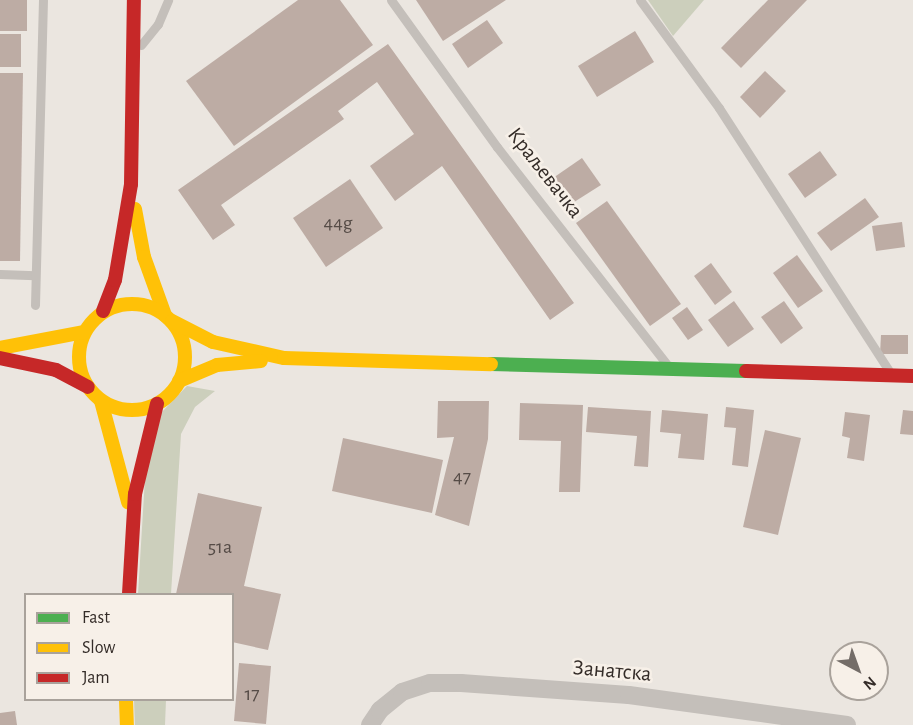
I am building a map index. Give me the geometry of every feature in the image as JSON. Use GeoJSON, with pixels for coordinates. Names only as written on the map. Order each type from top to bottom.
{"type":"FeatureCollection","features":[{"type":"Feature","properties":{"kind":"main road"},"geometry":{"type":"LineString","coordinates":[[88,387],[78,360],[84,332],[103,311],[115,280],[131,184],[134,0]]}},
{"type":"Feature","properties":{"kind":"main road"},"geometry":{"type":"LineString","coordinates":[[131,184],[144,257],[169,318],[184,347],[179,381]]}},
{"type":"Feature","properties":{"kind":"main road"},"geometry":{"type":"LineString","coordinates":[[103,311],[120,304],[139,304],[213,342],[284,358]]}},
{"type":"Feature","properties":{"kind":"main road"},"geometry":{"type":"LineString","coordinates":[[0,348],[84,332]]}},
{"type":"Feature","properties":{"kind":"main road"},"geometry":{"type":"LineString","coordinates":[[0,358],[56,370],[88,387],[101,401],[117,450],[132,518]]}},
{"type":"Feature","properties":{"kind":"main road"},"geometry":{"type":"LineString","coordinates":[[129,593],[132,518],[142,453],[157,404],[179,381],[217,365],[284,358],[913,376]]}},
{"type":"Feature","properties":{"kind":"main road"},"geometry":{"type":"LineString","coordinates":[[101,401],[129,410],[157,404]]}},
{"type":"Feature","properties":{"kind":"main road"},"geometry":{"type":"LineString","coordinates":[[126,701],[127,725]]}},
{"type":"Feature","properties":{"kind":"street","name":"Занатска"},"geometry":{"type":"LineString","coordinates":[[375,718],[412,687],[461,683],[629,695],[847,725]]}},
{"type":"Feature","properties":{"kind":"lane"},"geometry":{"type":"LineString","coordinates":[[34,305],[43,0]]}},
{"type":"Feature","properties":{"kind":"lane"},"geometry":{"type":"LineString","coordinates":[[132,56],[158,24],[168,0]]}},
{"type":"Feature","properties":{"kind":"lane","name":"Краљевачка"},"geometry":{"type":"LineString","coordinates":[[391,0],[497,147],[670,368]]}},
{"type":"Feature","properties":{"kind":"lane"},"geometry":{"type":"LineString","coordinates":[[640,0],[719,108],[892,376]]}},
{"type":"Feature","properties":{"kind":"lane"},"geometry":{"type":"LineString","coordinates":[[0,274],[35,275]]}},
{"type":"Feature","properties":{"kind":"green space"},"geometry":{"type":"Polygon","coordinates":[[[648,0],[704,0],[673,36],[648,0]]]}},
{"type":"Feature","properties":{"kind":"green space"},"geometry":{"type":"Polygon","coordinates":[[[187,386],[215,391],[195,407],[181,434],[171,593],[138,593],[145,478],[160,414],[187,386]]]}},
{"type":"Feature","properties":{"kind":"green space"},"geometry":{"type":"Polygon","coordinates":[[[134,701],[166,701],[165,725],[135,725],[134,701]]]}},
{"type":"Feature","properties":{"kind":"building"},"geometry":{"type":"Polygon","coordinates":[[[0,0],[27,0],[27,31],[0,31],[0,0]]]}},
{"type":"Feature","properties":{"kind":"building"},"geometry":{"type":"Polygon","coordinates":[[[298,0],[340,0],[373,45],[234,146],[186,81],[298,0]]]}},
{"type":"Feature","properties":{"kind":"building"},"geometry":{"type":"Polygon","coordinates":[[[416,0],[506,0],[443,41],[416,0]]]}},
{"type":"Feature","properties":{"kind":"building"},"geometry":{"type":"Polygon","coordinates":[[[768,0],[807,0],[741,68],[721,48],[768,0]]]}},
{"type":"Feature","properties":{"kind":"building"},"geometry":{"type":"Polygon","coordinates":[[[487,20],[503,43],[468,68],[452,44],[487,20]]]}},
{"type":"Feature","properties":{"kind":"building"},"geometry":{"type":"Polygon","coordinates":[[[635,31],[654,62],[597,97],[578,66],[635,31]]]}},
{"type":"Feature","properties":{"kind":"building"},"geometry":{"type":"Polygon","coordinates":[[[0,34],[21,34],[21,67],[0,67],[0,34]]]}},
{"type":"Feature","properties":{"kind":"building"},"geometry":{"type":"Polygon","coordinates":[[[388,44],[574,303],[550,320],[442,166],[395,201],[370,166],[414,134],[377,82],[338,111],[344,119],[221,205],[235,225],[213,240],[178,190],[388,44]]]}},
{"type":"Feature","properties":{"kind":"building"},"geometry":{"type":"Polygon","coordinates":[[[765,71],[786,91],[760,118],[740,97],[765,71]]]}},
{"type":"Feature","properties":{"kind":"building"},"geometry":{"type":"Polygon","coordinates":[[[0,73],[23,73],[20,261],[0,261],[0,73]]]}},
{"type":"Feature","properties":{"kind":"building"},"geometry":{"type":"Polygon","coordinates":[[[820,151],[837,175],[805,198],[788,174],[820,151]]]}},
{"type":"Feature","properties":{"kind":"building"},"geometry":{"type":"Polygon","coordinates":[[[582,158],[601,185],[571,204],[553,178],[582,158]]]}},
{"type":"Feature","properties":{"kind":"building"},"geometry":{"type":"Polygon","coordinates":[[[350,179],[383,228],[326,267],[293,218],[350,179]]]}},
{"type":"Feature","properties":{"kind":"building"},"geometry":{"type":"Polygon","coordinates":[[[865,198],[879,217],[831,251],[817,233],[865,198]]]}},
{"type":"Feature","properties":{"kind":"building"},"geometry":{"type":"Polygon","coordinates":[[[607,201],[681,304],[650,326],[576,223],[607,201]]]}},
{"type":"Feature","properties":{"kind":"building"},"geometry":{"type":"Polygon","coordinates":[[[902,222],[905,247],[876,251],[872,226],[902,222]]]}},
{"type":"Feature","properties":{"kind":"building"},"geometry":{"type":"Polygon","coordinates":[[[797,255],[823,291],[798,308],[773,273],[797,255]]]}},
{"type":"Feature","properties":{"kind":"building"},"geometry":{"type":"Polygon","coordinates":[[[711,263],[732,292],[715,305],[694,276],[711,263]]]}},
{"type":"Feature","properties":{"kind":"building"},"geometry":{"type":"Polygon","coordinates":[[[734,301],[754,329],[728,347],[708,320],[734,301]]]}},
{"type":"Feature","properties":{"kind":"building"},"geometry":{"type":"Polygon","coordinates":[[[784,301],[803,328],[781,344],[761,317],[784,301]]]}},
{"type":"Feature","properties":{"kind":"building"},"geometry":{"type":"Polygon","coordinates":[[[687,307],[703,330],[688,340],[672,318],[687,307]]]}},
{"type":"Feature","properties":{"kind":"building"},"geometry":{"type":"Polygon","coordinates":[[[881,335],[908,335],[908,354],[880,354],[881,335]]]}},
{"type":"Feature","properties":{"kind":"building"},"geometry":{"type":"Polygon","coordinates":[[[438,401],[489,401],[488,439],[469,526],[435,515],[454,437],[437,438],[438,401]]]}},
{"type":"Feature","properties":{"kind":"building"},"geometry":{"type":"Polygon","coordinates":[[[520,403],[583,405],[580,492],[559,492],[561,441],[519,440],[520,403]]]}},
{"type":"Feature","properties":{"kind":"building"},"geometry":{"type":"Polygon","coordinates":[[[588,407],[651,411],[648,467],[634,466],[637,436],[586,432],[588,407]]]}},
{"type":"Feature","properties":{"kind":"building"},"geometry":{"type":"Polygon","coordinates":[[[726,407],[754,410],[748,467],[732,465],[736,428],[724,427],[726,407]]]}},
{"type":"Feature","properties":{"kind":"building"},"geometry":{"type":"Polygon","coordinates":[[[662,410],[708,414],[704,460],[678,458],[681,434],[660,432],[662,410]]]}},
{"type":"Feature","properties":{"kind":"building"},"geometry":{"type":"Polygon","coordinates":[[[903,410],[913,411],[913,435],[900,434],[903,410]]]}},
{"type":"Feature","properties":{"kind":"building"},"geometry":{"type":"Polygon","coordinates":[[[845,412],[870,415],[864,461],[847,458],[850,438],[842,436],[845,412]]]}},
{"type":"Feature","properties":{"kind":"building"},"geometry":{"type":"Polygon","coordinates":[[[765,430],[801,438],[778,535],[743,527],[765,430]]]}},
{"type":"Feature","properties":{"kind":"building"},"geometry":{"type":"Polygon","coordinates":[[[343,438],[443,460],[432,513],[332,491],[343,438]]]}},
{"type":"Feature","properties":{"kind":"building"},"geometry":{"type":"Polygon","coordinates":[[[198,493],[262,507],[244,586],[281,594],[268,650],[234,642],[234,593],[176,593],[198,493]]]}},
{"type":"Feature","properties":{"kind":"building"},"geometry":{"type":"Polygon","coordinates":[[[239,663],[271,666],[266,724],[234,721],[239,663]]]}},
{"type":"Feature","properties":{"kind":"building"},"geometry":{"type":"Polygon","coordinates":[[[15,711],[17,725],[0,725],[0,713],[15,711]]]}},
{"type":"Feature","properties":{"kind":"traffic: fast"},"geometry":{"type":"LineString","coordinates":[[491,364],[746,371]]}},
{"type":"Feature","properties":{"kind":"traffic: slow"},"geometry":{"type":"LineString","coordinates":[[135,209],[144,257],[165,315]]}},
{"type":"Feature","properties":{"kind":"traffic: slow"},"geometry":{"type":"LineString","coordinates":[[132,304],[152,308],[170,319],[181,337],[185,357],[181,377],[170,395],[152,406],[132,410],[112,406],[94,395],[83,377],[79,357],[83,337],[94,319],[112,308],[132,304]]}},
{"type":"Feature","properties":{"kind":"traffic: slow"},"geometry":{"type":"LineString","coordinates":[[172,321],[213,342],[284,358],[491,364]]}},
{"type":"Feature","properties":{"kind":"traffic: slow"},"geometry":{"type":"LineString","coordinates":[[0,348],[84,332]]}},
{"type":"Feature","properties":{"kind":"traffic: slow"},"geometry":{"type":"LineString","coordinates":[[179,381],[217,365],[261,361]]}},
{"type":"Feature","properties":{"kind":"traffic: slow"},"geometry":{"type":"LineString","coordinates":[[101,401],[128,502]]}},
{"type":"Feature","properties":{"kind":"traffic: slow"},"geometry":{"type":"LineString","coordinates":[[126,701],[127,725]]}},
{"type":"Feature","properties":{"kind":"traffic: jam"},"geometry":{"type":"LineString","coordinates":[[103,311],[115,280],[131,184],[134,0]]}},
{"type":"Feature","properties":{"kind":"traffic: jam"},"geometry":{"type":"LineString","coordinates":[[0,358],[56,370],[88,387]]}},
{"type":"Feature","properties":{"kind":"traffic: jam"},"geometry":{"type":"LineString","coordinates":[[746,371],[913,376]]}},
{"type":"Feature","properties":{"kind":"traffic: jam"},"geometry":{"type":"LineString","coordinates":[[129,593],[135,494],[157,404]]}}]}
